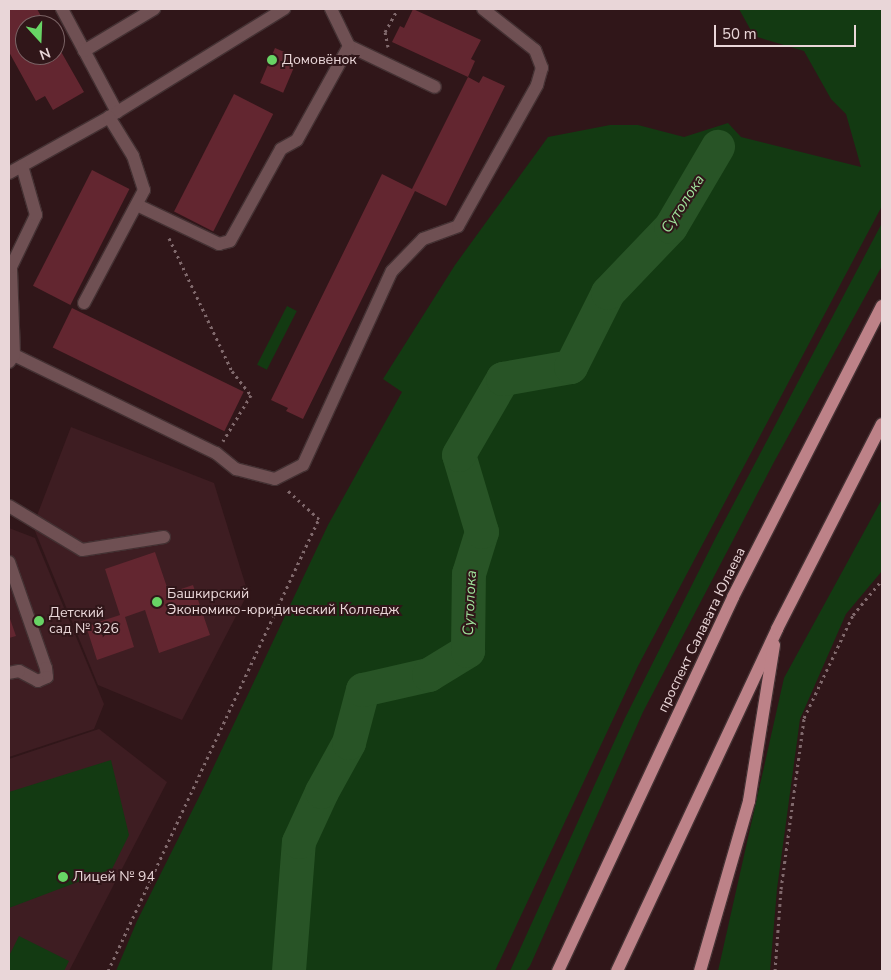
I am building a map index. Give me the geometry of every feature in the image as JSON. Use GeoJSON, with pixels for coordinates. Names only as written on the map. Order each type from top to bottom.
{"type":"FeatureCollection","features":[{"type":"Feature","properties":{"kind":"main road","name":"проспект Салавата Юлаева"},"geometry":{"type":"LineString","coordinates":[[558,971],[733,597],[882,306]]}},
{"type":"Feature","properties":{"kind":"main road"},"geometry":{"type":"LineString","coordinates":[[617,971],[777,629],[882,424]]}},
{"type":"Feature","properties":{"kind":"main road"},"geometry":{"type":"LineString","coordinates":[[700,971],[749,801],[777,629]]}},
{"type":"Feature","properties":{"kind":"street"},"geometry":{"type":"LineString","coordinates":[[62,9],[84,50],[133,156],[144,190],[84,303]]}},
{"type":"Feature","properties":{"kind":"street"},"geometry":{"type":"LineString","coordinates":[[84,50],[154,9]]}},
{"type":"Feature","properties":{"kind":"street"},"geometry":{"type":"LineString","coordinates":[[9,173],[113,114],[282,9]]}},
{"type":"Feature","properties":{"kind":"street"},"geometry":{"type":"LineString","coordinates":[[332,9],[350,46],[436,87]]}},
{"type":"Feature","properties":{"kind":"street"},"geometry":{"type":"LineString","coordinates":[[22,166],[36,215],[11,267],[11,359],[216,453],[236,469],[275,479],[303,465],[392,271],[422,239],[458,226],[537,85],[542,68],[535,50],[483,9]]}},
{"type":"Feature","properties":{"kind":"street"},"geometry":{"type":"LineString","coordinates":[[137,205],[219,244],[230,242],[281,149],[297,140],[350,46]]}},
{"type":"Feature","properties":{"kind":"street"},"geometry":{"type":"LineString","coordinates":[[9,506],[82,550],[164,537]]}},
{"type":"Feature","properties":{"kind":"street"},"geometry":{"type":"LineString","coordinates":[[9,562],[46,668],[47,677],[38,681],[19,671],[9,673]]}},
{"type":"Feature","properties":{"kind":"path"},"geometry":{"type":"LineString","coordinates":[[390,65],[386,32],[398,9]]}},
{"type":"Feature","properties":{"kind":"path"},"geometry":{"type":"LineString","coordinates":[[158,215],[232,371],[251,395],[216,453]]}},
{"type":"Feature","properties":{"kind":"path"},"geometry":{"type":"LineString","coordinates":[[108,971],[319,519],[275,479]]}},
{"type":"Feature","properties":{"kind":"path"},"geometry":{"type":"LineString","coordinates":[[775,971],[781,889],[804,718],[853,615],[882,580]]}},
{"type":"Feature","properties":{"kind":"shaded area"},"geometry":{"type":"Polygon","coordinates":[[[71,427],[214,483],[248,593],[182,720],[98,685],[33,526],[71,427]]]}},
{"type":"Feature","properties":{"kind":"shaded area","name":"Детский сад № 326"},"geometry":{"type":"Polygon","coordinates":[[[9,528],[35,538],[104,704],[94,729],[9,757],[9,528]]]}},
{"type":"Feature","properties":{"kind":"shaded area","name":"Лицей № 94"},"geometry":{"type":"Polygon","coordinates":[[[99,729],[167,782],[69,971],[9,971],[9,759],[99,729]]]}},
{"type":"Feature","properties":{"kind":"green space"},"geometry":{"type":"Polygon","coordinates":[[[739,9],[882,9],[882,206],[638,666],[495,971],[116,971],[137,921],[205,785],[328,525],[402,392],[383,379],[455,265],[548,137],[610,125],[638,125],[684,137],[728,123],[741,137],[861,167],[846,114],[831,99],[804,51],[754,36],[739,9]]]}},
{"type":"Feature","properties":{"kind":"green space"},"geometry":{"type":"Polygon","coordinates":[[[882,223],[882,266],[774,462],[643,712],[530,966],[526,971],[510,971],[625,718],[716,537],[882,223]]]}},
{"type":"Feature","properties":{"kind":"green space"},"geometry":{"type":"Polygon","coordinates":[[[287,306],[297,311],[267,370],[257,365],[287,306]]]}},
{"type":"Feature","properties":{"kind":"green space"},"geometry":{"type":"Polygon","coordinates":[[[882,499],[882,571],[846,614],[800,719],[777,889],[770,971],[718,971],[784,678],[882,499]]]}},
{"type":"Feature","properties":{"kind":"green space"},"geometry":{"type":"Polygon","coordinates":[[[111,760],[129,835],[112,869],[9,908],[9,792],[111,760]]]}},
{"type":"Feature","properties":{"kind":"green space"},"geometry":{"type":"Polygon","coordinates":[[[19,936],[69,961],[64,971],[9,971],[9,956],[19,936]]]}},
{"type":"Feature","properties":{"kind":"building"},"geometry":{"type":"Polygon","coordinates":[[[9,9],[37,9],[40,15],[15,15],[15,63],[9,52],[9,9]]]}},
{"type":"Feature","properties":{"kind":"building"},"geometry":{"type":"Polygon","coordinates":[[[413,9],[481,40],[471,59],[475,61],[468,77],[392,42],[400,26],[404,28],[413,9]]]}},
{"type":"Feature","properties":{"kind":"building"},"geometry":{"type":"Polygon","coordinates":[[[275,48],[298,58],[283,93],[260,83],[275,48]]]}},
{"type":"Feature","properties":{"kind":"building"},"geometry":{"type":"Polygon","coordinates":[[[65,59],[84,92],[53,110],[45,96],[36,101],[16,65],[65,65],[65,59]]]}},
{"type":"Feature","properties":{"kind":"building"},"geometry":{"type":"Polygon","coordinates":[[[483,76],[505,86],[446,206],[415,191],[303,419],[286,411],[288,408],[271,400],[382,174],[412,189],[468,77],[479,83],[483,76]]]}},
{"type":"Feature","properties":{"kind":"building"},"geometry":{"type":"Polygon","coordinates":[[[234,94],[273,114],[213,232],[174,212],[234,94]]]}},
{"type":"Feature","properties":{"kind":"building"},"geometry":{"type":"Polygon","coordinates":[[[92,170],[129,189],[70,305],[33,286],[92,170]]]}},
{"type":"Feature","properties":{"kind":"building"},"geometry":{"type":"Polygon","coordinates":[[[72,308],[244,392],[224,431],[53,348],[72,308]]]}},
{"type":"Feature","properties":{"kind":"building","name":"Башкирский Экономико-юридический Колледж"},"geometry":{"type":"Polygon","coordinates":[[[155,552],[169,593],[193,585],[210,635],[159,653],[145,610],[125,617],[134,647],[97,660],[86,626],[120,615],[105,569],[155,552]]]}},
{"type":"Feature","properties":{"kind":"building"},"geometry":{"type":"Polygon","coordinates":[[[9,616],[16,636],[9,638],[9,616]]]}},
{"type":"Feature","properties":{"kind":"waterway","name":"Сутолока"},"geometry":{"type":"LineString","coordinates":[[289,971],[299,842],[322,792],[349,743],[363,690],[429,675],[468,651],[469,574],[482,532],[459,455],[503,379],[571,367],[608,293],[671,227],[718,147]]}},
{"type":"Feature","properties":{"kind":"place","name":"Домовёнок"},"geometry":{"type":"Point","coordinates":[272,60]}},
{"type":"Feature","properties":{"kind":"place","name":"Башкирский Экономико-юридический Колледж"},"geometry":{"type":"Point","coordinates":[157,602]}},
{"type":"Feature","properties":{"kind":"place","name":"Детский сад № 326"},"geometry":{"type":"Point","coordinates":[39,621]}},
{"type":"Feature","properties":{"kind":"place","name":"Лицей № 94"},"geometry":{"type":"Point","coordinates":[63,877]}}]}
